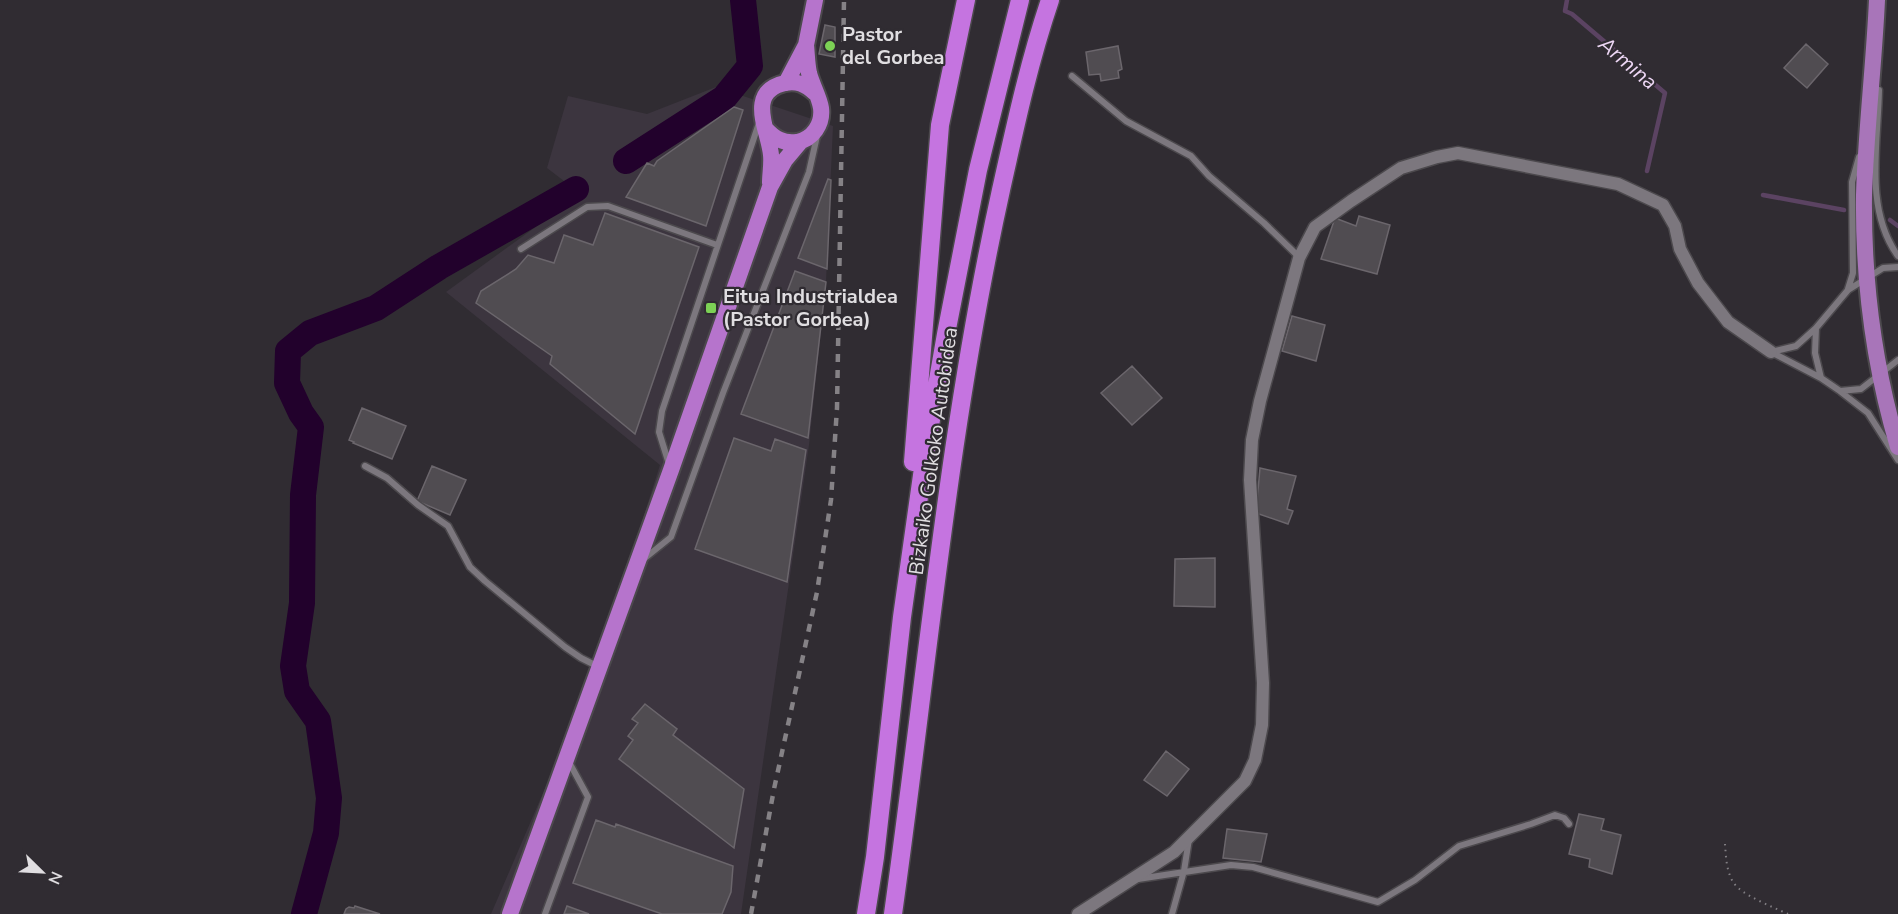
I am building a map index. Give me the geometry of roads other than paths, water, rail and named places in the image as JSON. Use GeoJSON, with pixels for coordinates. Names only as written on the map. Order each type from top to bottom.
{"type":"FeatureCollection","features":[{"type":"Feature","properties":{"kind":"highway"},"geometry":{"type":"LineString","coordinates":[[763,122],[772,136],[790,143],[808,138],[819,125],[821,108],[808,71],[806,45],[815,0]]}},
{"type":"Feature","properties":{"kind":"highway"},"geometry":{"type":"LineString","coordinates":[[902,617],[940,125],[966,0]]}},
{"type":"Feature","properties":{"kind":"highway","name":"Bizkaiko Golkoko Autobidea"},"geometry":{"type":"LineString","coordinates":[[866,914],[875,857],[902,617],[925,454],[978,170],[1020,0]]}},
{"type":"Feature","properties":{"kind":"highway","name":"Bizkaiko Golkoko Autobidea"},"geometry":{"type":"LineString","coordinates":[[893,914],[963,388],[984,269],[1004,178],[1050,0]]}},
{"type":"Feature","properties":{"kind":"highway"},"geometry":{"type":"LineString","coordinates":[[786,83],[806,45]]}},
{"type":"Feature","properties":{"kind":"highway"},"geometry":{"type":"LineString","coordinates":[[770,187],[771,154],[761,107],[765,98],[777,86],[786,83],[802,84],[815,93]]}},
{"type":"Feature","properties":{"kind":"highway"},"geometry":{"type":"LineString","coordinates":[[510,914],[671,470],[770,187],[785,160],[801,141]]}},
{"type":"Feature","properties":{"kind":"main road"},"geometry":{"type":"LineString","coordinates":[[1877,0],[1864,198],[1867,277],[1880,374],[1898,447]]}},
{"type":"Feature","properties":{"kind":"street"},"geometry":{"type":"LineString","coordinates":[[1078,914],[1174,852],[1245,781],[1255,760],[1262,725],[1263,683],[1250,480],[1252,440],[1260,401],[1299,258],[1315,227],[1401,168],[1458,153],[1618,184],[1663,205],[1676,226],[1680,249],[1698,284],[1728,322],[1770,352]]}},
{"type":"Feature","properties":{"kind":"lane"},"geometry":{"type":"LineString","coordinates":[[1874,62],[1879,91],[1877,206],[1889,244],[1898,256]]}},
{"type":"Feature","properties":{"kind":"lane"},"geometry":{"type":"LineString","coordinates":[[1072,76],[1126,121],[1191,156],[1209,176],[1264,223],[1299,258]]}},
{"type":"Feature","properties":{"kind":"lane"},"geometry":{"type":"LineString","coordinates":[[671,470],[659,432],[662,411],[717,245],[763,122]]}},
{"type":"Feature","properties":{"kind":"lane"},"geometry":{"type":"LineString","coordinates":[[637,564],[671,537],[723,393],[808,172],[819,125]]}},
{"type":"Feature","properties":{"kind":"lane"},"geometry":{"type":"LineString","coordinates":[[1848,290],[1853,273],[1852,182],[1867,130]]}},
{"type":"Feature","properties":{"kind":"lane"},"geometry":{"type":"LineString","coordinates":[[521,249],[587,207],[608,206],[717,245]]}},
{"type":"Feature","properties":{"kind":"lane"},"geometry":{"type":"LineString","coordinates":[[1770,352],[1796,346],[1816,328],[1848,290],[1882,268],[1898,267]]}},
{"type":"Feature","properties":{"kind":"lane"},"geometry":{"type":"LineString","coordinates":[[1816,328],[1815,353],[1821,378]]}},
{"type":"Feature","properties":{"kind":"lane"},"geometry":{"type":"LineString","coordinates":[[1770,352],[1821,378],[1868,413],[1898,460]]}},
{"type":"Feature","properties":{"kind":"lane"},"geometry":{"type":"LineString","coordinates":[[1840,391],[1861,389],[1898,360]]}},
{"type":"Feature","properties":{"kind":"lane"},"geometry":{"type":"LineString","coordinates":[[365,466],[387,478],[418,505],[448,526],[470,567],[485,581],[566,647],[581,658],[600,667]]}},
{"type":"Feature","properties":{"kind":"lane"},"geometry":{"type":"LineString","coordinates":[[545,914],[588,797],[567,759]]}},
{"type":"Feature","properties":{"kind":"lane"},"geometry":{"type":"LineString","coordinates":[[1132,880],[1231,865],[1253,867],[1378,902],[1415,880],[1459,846],[1531,824],[1555,814],[1564,818],[1569,824]]}},
{"type":"Feature","properties":{"kind":"lane"},"geometry":{"type":"LineString","coordinates":[[1172,914],[1184,871],[1190,836]]}},
{"type":"Feature","properties":{"kind":"waterway"},"geometry":{"type":"LineString","coordinates":[[626,161],[724,98],[750,66],[743,0]]}},
{"type":"Feature","properties":{"kind":"waterway","name":"Armina"},"geometry":{"type":"LineString","coordinates":[[1567,0],[1565,11],[1572,14],[1665,93],[1647,171]]}},
{"type":"Feature","properties":{"kind":"waterway"},"geometry":{"type":"LineString","coordinates":[[304,914],[326,833],[329,798],[318,721],[297,691],[293,666],[302,603],[303,495],[311,427],[301,413],[287,383],[288,351],[310,333],[376,308],[439,267],[576,189]]}},
{"type":"Feature","properties":{"kind":"waterway","name":"Armina"},"geometry":{"type":"LineString","coordinates":[[1763,195],[1844,210]]}},
{"type":"Feature","properties":{"kind":"waterway","name":"Armina"},"geometry":{"type":"LineString","coordinates":[[1890,220],[1898,226]]}},
{"type":"Feature","properties":{"kind":"railway"},"geometry":{"type":"LineString","coordinates":[[751,914],[774,789],[817,592],[831,500],[837,408],[844,0]]}},
{"type":"Feature","properties":{"kind":"place","name":"Pastor del Gorbea"},"geometry":{"type":"Point","coordinates":[830,46]}},
{"type":"Feature","properties":{"kind":"place","name":"Eitua Industrialdea (Pastor Gorbea)"},"geometry":{"type":"Point","coordinates":[711,308]}}]}
